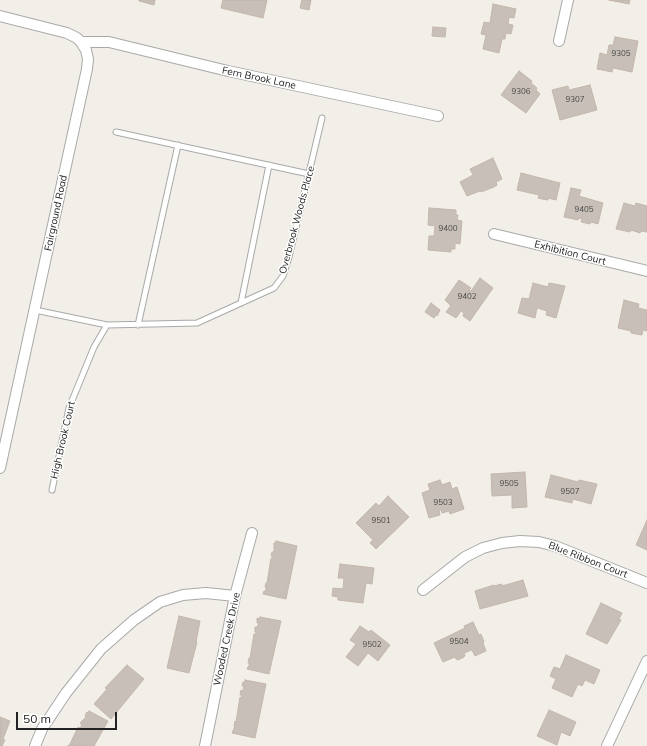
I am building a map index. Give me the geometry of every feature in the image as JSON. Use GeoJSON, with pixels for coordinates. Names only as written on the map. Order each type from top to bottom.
{"type":"FeatureCollection","features":[{"type":"Feature","properties":{"kind":"street"},"geometry":{"type":"LineString","coordinates":[[559,41],[568,0]]}},
{"type":"Feature","properties":{"kind":"street"},"geometry":{"type":"LineString","coordinates":[[0,16],[67,33],[77,38],[81,42]]}},
{"type":"Feature","properties":{"kind":"street","name":"Fern Brook Lane"},"geometry":{"type":"LineString","coordinates":[[81,42],[109,42],[228,71],[438,116]]}},
{"type":"Feature","properties":{"kind":"street","name":"Fairground Road"},"geometry":{"type":"LineString","coordinates":[[0,468],[87,69],[88,59],[86,50],[81,42]]}},
{"type":"Feature","properties":{"kind":"street","name":"Exhibition Court"},"geometry":{"type":"LineString","coordinates":[[494,234],[647,271]]}},
{"type":"Feature","properties":{"kind":"street","name":"Wooded Creek Drive"},"geometry":{"type":"LineString","coordinates":[[205,746],[236,596],[252,533]]}},
{"type":"Feature","properties":{"kind":"street","name":"Blue Ribbon Court"},"geometry":{"type":"LineString","coordinates":[[423,590],[465,557],[477,551],[502,543],[520,541],[538,542],[555,546],[647,583]]}},
{"type":"Feature","properties":{"kind":"street"},"geometry":{"type":"LineString","coordinates":[[35,746],[42,728],[70,687],[101,649],[134,620],[160,602],[183,595],[206,593],[236,596]]}},
{"type":"Feature","properties":{"kind":"street"},"geometry":{"type":"LineString","coordinates":[[607,746],[647,661]]}},
{"type":"Feature","properties":{"kind":"lane","name":"Overbrook Woods Place"},"geometry":{"type":"LineString","coordinates":[[35,310],[106,325],[197,323],[274,288],[283,276],[322,118]]}},
{"type":"Feature","properties":{"kind":"lane"},"geometry":{"type":"LineString","coordinates":[[116,132],[309,174]]}},
{"type":"Feature","properties":{"kind":"lane"},"geometry":{"type":"LineString","coordinates":[[138,325],[178,145]]}},
{"type":"Feature","properties":{"kind":"lane"},"geometry":{"type":"LineString","coordinates":[[241,303],[269,165]]}},
{"type":"Feature","properties":{"kind":"lane","name":"High Brook Court"},"geometry":{"type":"LineString","coordinates":[[52,490],[69,408],[94,347],[106,325]]}},
{"type":"Feature","properties":{"kind":"building"},"geometry":{"type":"Polygon","coordinates":[[[139,0],[155,0],[154,5],[139,0]]]}},
{"type":"Feature","properties":{"kind":"building"},"geometry":{"type":"Polygon","coordinates":[[[223,0],[267,0],[263,18],[221,8],[223,0]]]}},
{"type":"Feature","properties":{"kind":"building"},"geometry":{"type":"Polygon","coordinates":[[[302,0],[311,0],[309,10],[300,8],[302,0]]]}},
{"type":"Feature","properties":{"kind":"building"},"geometry":{"type":"Polygon","coordinates":[[[609,0],[630,0],[629,4],[609,0]]]}},
{"type":"Feature","properties":{"kind":"building"},"geometry":{"type":"Polygon","coordinates":[[[493,4],[516,9],[514,18],[509,17],[508,24],[513,25],[511,34],[506,33],[505,39],[502,39],[499,53],[483,49],[486,35],[481,34],[484,22],[490,23],[493,4]]]}},
{"type":"Feature","properties":{"kind":"building"},"geometry":{"type":"Polygon","coordinates":[[[433,27],[446,28],[445,37],[432,36],[433,27]]]}},
{"type":"Feature","properties":{"kind":"building"},"geometry":{"type":"Polygon","coordinates":[[[615,37],[638,41],[632,72],[613,68],[612,72],[597,69],[600,53],[607,55],[609,45],[613,45],[615,37]]]}},
{"type":"Feature","properties":{"kind":"building"},"geometry":{"type":"Polygon","coordinates":[[[519,71],[532,81],[531,83],[537,88],[536,90],[540,94],[526,113],[501,95],[519,71]]]}},
{"type":"Feature","properties":{"kind":"building"},"geometry":{"type":"Polygon","coordinates":[[[590,85],[597,110],[560,120],[552,90],[568,86],[569,90],[590,85]]]}},
{"type":"Feature","properties":{"kind":"building"},"geometry":{"type":"Polygon","coordinates":[[[493,158],[502,179],[496,182],[497,185],[494,187],[481,192],[480,190],[467,196],[460,182],[473,175],[470,169],[493,158]]]}},
{"type":"Feature","properties":{"kind":"building"},"geometry":{"type":"Polygon","coordinates":[[[521,173],[560,183],[556,200],[538,198],[539,195],[517,190],[521,173]]]}},
{"type":"Feature","properties":{"kind":"building"},"geometry":{"type":"Polygon","coordinates":[[[571,188],[581,190],[579,196],[603,203],[598,224],[581,222],[582,219],[579,218],[578,220],[564,217],[571,188]]]}},
{"type":"Feature","properties":{"kind":"building"},"geometry":{"type":"Polygon","coordinates":[[[624,203],[635,206],[636,203],[647,206],[647,232],[641,231],[640,233],[631,230],[630,232],[616,229],[624,203]]]}},
{"type":"Feature","properties":{"kind":"building"},"geometry":{"type":"Polygon","coordinates":[[[429,208],[456,210],[456,215],[458,215],[457,220],[462,221],[460,244],[455,243],[455,249],[451,249],[451,252],[428,250],[429,236],[434,236],[435,226],[428,225],[429,208]]]}},
{"type":"Feature","properties":{"kind":"building"},"geometry":{"type":"Polygon","coordinates":[[[480,278],[493,288],[470,321],[463,316],[464,313],[461,311],[456,318],[446,312],[452,304],[450,305],[445,300],[459,280],[471,288],[469,290],[471,291],[480,278]]]}},
{"type":"Feature","properties":{"kind":"building"},"geometry":{"type":"Polygon","coordinates":[[[533,283],[548,287],[549,283],[565,286],[556,318],[546,315],[547,311],[537,308],[535,318],[518,313],[522,298],[529,299],[533,283]]]}},
{"type":"Feature","properties":{"kind":"building"},"geometry":{"type":"Polygon","coordinates":[[[624,300],[639,304],[638,308],[647,310],[647,331],[643,330],[642,335],[618,328],[624,300]]]}},
{"type":"Feature","properties":{"kind":"building"},"geometry":{"type":"Polygon","coordinates":[[[431,303],[440,310],[434,318],[425,312],[431,303]]]}},
{"type":"Feature","properties":{"kind":"building"},"geometry":{"type":"Polygon","coordinates":[[[525,472],[527,507],[512,508],[512,495],[492,496],[491,474],[525,472]]]}},
{"type":"Feature","properties":{"kind":"building"},"geometry":{"type":"Polygon","coordinates":[[[551,475],[578,482],[579,480],[597,484],[591,504],[573,499],[572,503],[545,497],[551,475]]]}},
{"type":"Feature","properties":{"kind":"building"},"geometry":{"type":"Polygon","coordinates":[[[440,480],[442,485],[450,482],[452,489],[457,487],[464,509],[450,514],[449,511],[442,513],[441,510],[439,510],[440,515],[429,518],[422,493],[430,490],[428,484],[440,480]]]}},
{"type":"Feature","properties":{"kind":"building"},"geometry":{"type":"Polygon","coordinates":[[[388,496],[409,517],[376,549],[370,543],[373,540],[356,523],[376,503],[379,506],[388,496]]]}},
{"type":"Feature","properties":{"kind":"building"},"geometry":{"type":"Polygon","coordinates":[[[647,520],[647,550],[636,545],[647,520]]]}},
{"type":"Feature","properties":{"kind":"building"},"geometry":{"type":"Polygon","coordinates":[[[276,541],[297,546],[286,599],[263,594],[264,591],[266,591],[265,587],[271,558],[273,559],[271,556],[272,552],[274,552],[274,543],[276,543],[276,541]]]}},
{"type":"Feature","properties":{"kind":"building"},"geometry":{"type":"Polygon","coordinates":[[[340,564],[374,568],[372,584],[366,583],[363,603],[338,600],[338,597],[332,596],[333,588],[343,589],[344,578],[338,578],[340,564]]]}},
{"type":"Feature","properties":{"kind":"building"},"geometry":{"type":"Polygon","coordinates":[[[523,580],[528,596],[480,609],[475,591],[494,585],[502,584],[502,586],[523,580]]]}},
{"type":"Feature","properties":{"kind":"building"},"geometry":{"type":"Polygon","coordinates":[[[601,603],[622,613],[619,619],[621,620],[607,644],[586,634],[601,603]]]}},
{"type":"Feature","properties":{"kind":"building"},"geometry":{"type":"Polygon","coordinates":[[[179,616],[200,621],[197,642],[189,673],[167,668],[179,616]]]}},
{"type":"Feature","properties":{"kind":"building"},"geometry":{"type":"Polygon","coordinates":[[[260,617],[281,621],[269,674],[247,669],[250,663],[248,663],[254,634],[256,634],[255,627],[257,627],[259,623],[257,623],[257,618],[259,619],[260,617]]]}},
{"type":"Feature","properties":{"kind":"building"},"geometry":{"type":"Polygon","coordinates":[[[473,622],[479,635],[481,634],[486,651],[475,656],[472,650],[464,653],[464,657],[458,660],[455,657],[443,662],[434,643],[465,628],[464,626],[473,622]]]}},
{"type":"Feature","properties":{"kind":"building"},"geometry":{"type":"Polygon","coordinates":[[[360,626],[369,632],[371,630],[390,645],[378,661],[368,653],[358,666],[346,657],[356,644],[350,640],[360,626]]]}},
{"type":"Feature","properties":{"kind":"building"},"geometry":{"type":"Polygon","coordinates":[[[566,655],[600,670],[594,684],[585,680],[582,686],[578,684],[572,697],[552,688],[556,679],[550,676],[554,667],[560,669],[566,655]]]}},
{"type":"Feature","properties":{"kind":"building"},"geometry":{"type":"Polygon","coordinates":[[[127,665],[144,679],[111,719],[94,704],[107,689],[105,688],[127,665]]]}},
{"type":"Feature","properties":{"kind":"building"},"geometry":{"type":"Polygon","coordinates":[[[245,680],[266,684],[255,738],[232,733],[235,726],[235,721],[236,722],[240,697],[242,698],[242,695],[240,695],[241,690],[243,691],[244,686],[242,686],[245,680]]]}},
{"type":"Feature","properties":{"kind":"building"},"geometry":{"type":"Polygon","coordinates":[[[549,710],[576,722],[570,736],[561,732],[557,745],[537,736],[549,710]]]}},
{"type":"Feature","properties":{"kind":"building"},"geometry":{"type":"Polygon","coordinates":[[[89,711],[108,721],[94,746],[69,746],[78,727],[80,728],[82,725],[80,723],[86,717],[87,712],[88,713],[89,711]]]}},
{"type":"Feature","properties":{"kind":"building"},"geometry":{"type":"Polygon","coordinates":[[[0,717],[10,721],[2,746],[0,746],[0,717]]]}}]}
